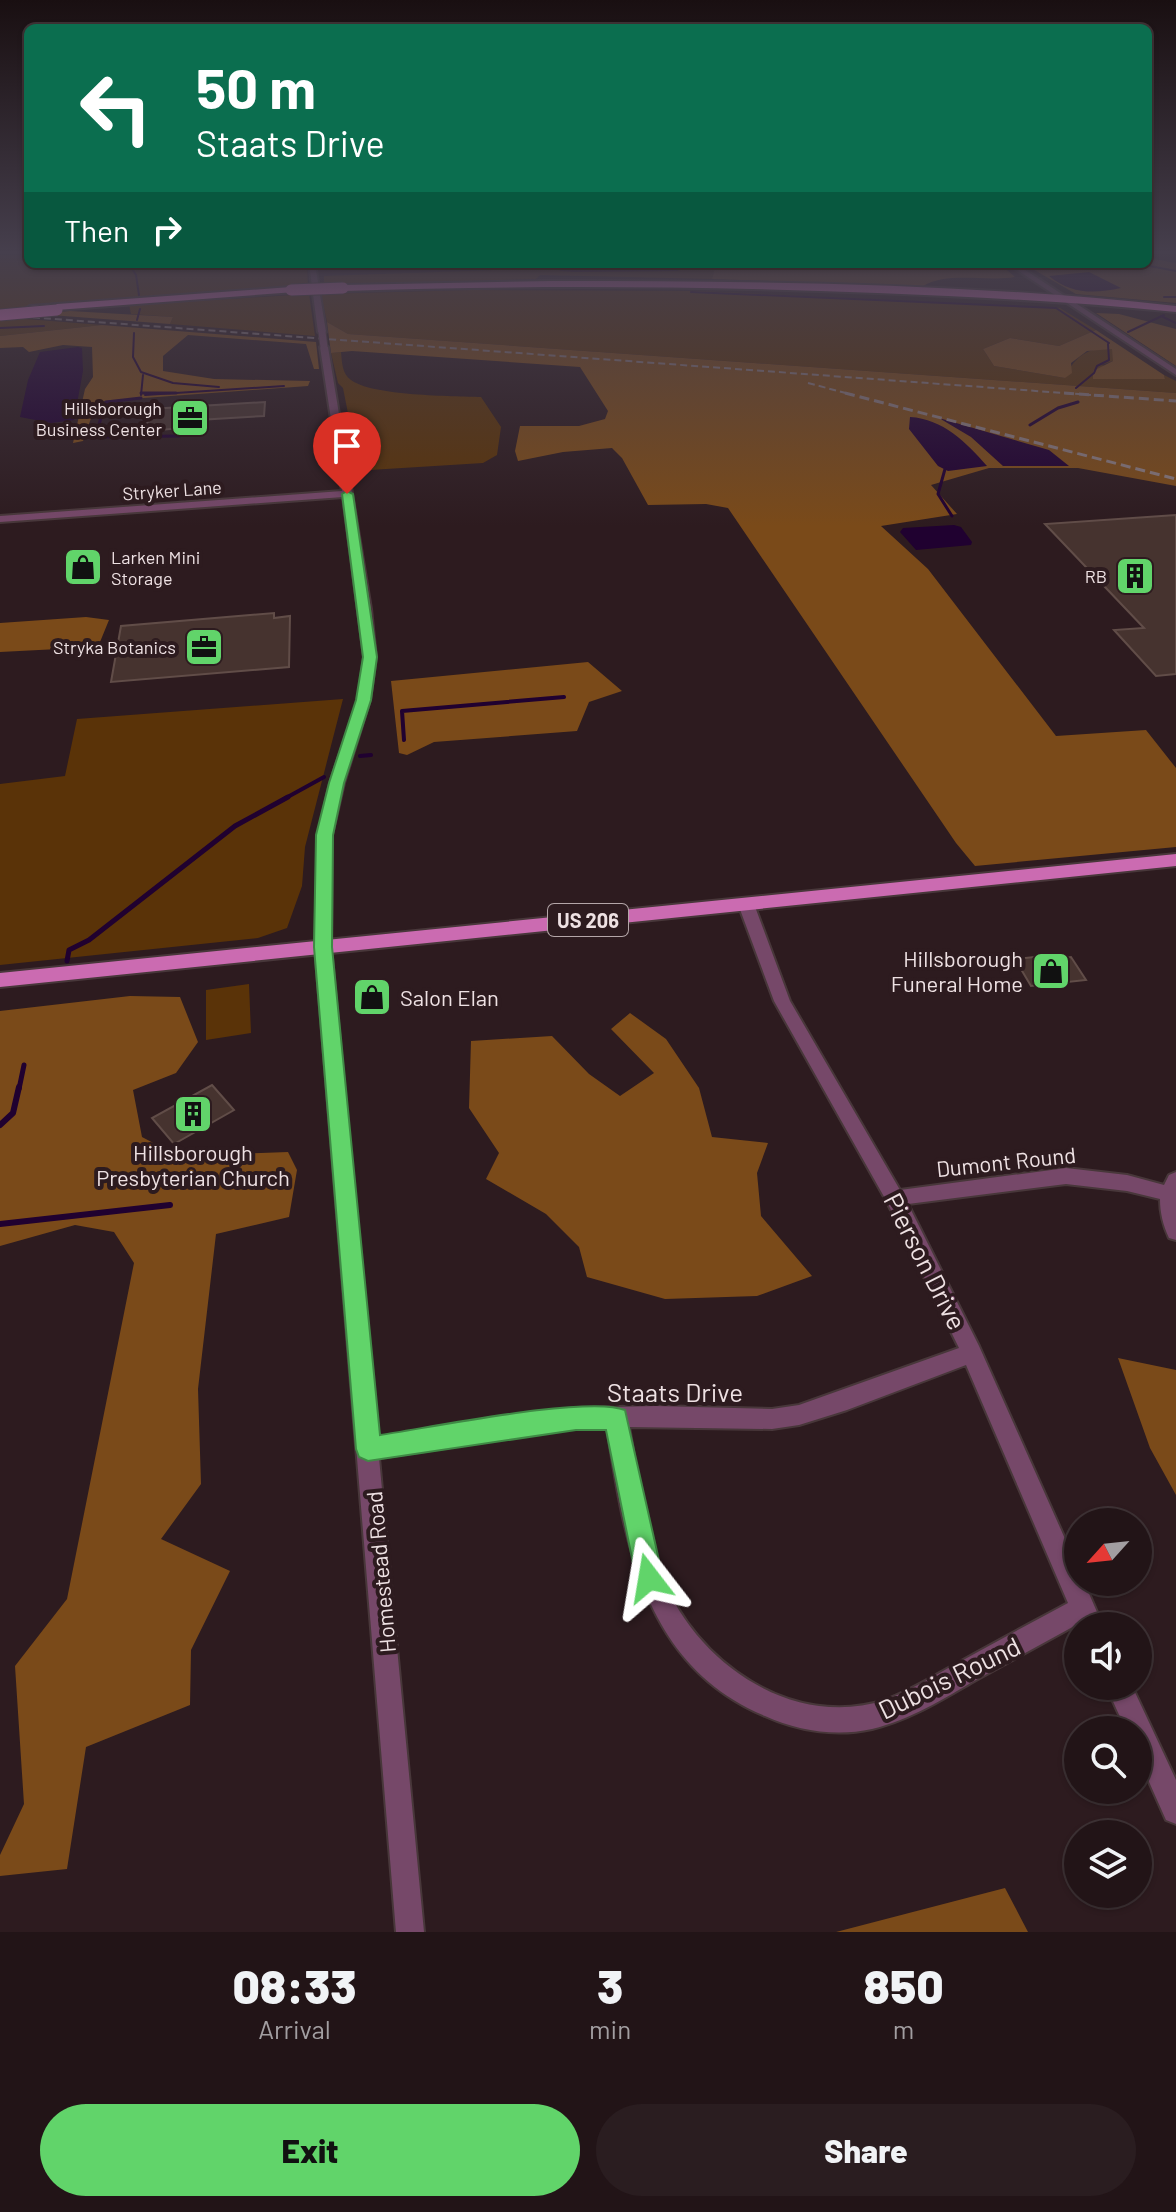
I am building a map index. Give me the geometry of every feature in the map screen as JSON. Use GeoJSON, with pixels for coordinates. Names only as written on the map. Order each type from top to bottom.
{"type":"FeatureCollection","features":[{"type":"Feature","properties":{"kind":"main road","name":"US 206"},"geometry":{"type":"LineString","coordinates":[[0,980],[1176,860]]}},
{"type":"Feature","properties":{"kind":"street","name":"Homestead Road"},"geometry":{"type":"LineString","coordinates":[[324,345],[370,657],[364,700],[337,783],[325,835],[323,947],[410,1932]]}},
{"type":"Feature","properties":{"kind":"street"},"geometry":{"type":"LineString","coordinates":[[1133,345],[1176,373]]}},
{"type":"Feature","properties":{"kind":"street","name":"Stryker Lane"},"geometry":{"type":"LineString","coordinates":[[0,519],[347,494]]}},
{"type":"Feature","properties":{"kind":"street","name":"Pierson Drive"},"geometry":{"type":"LineString","coordinates":[[746,904],[782,1001],[895,1198],[972,1353],[1085,1612]]}},
{"type":"Feature","properties":{"kind":"street","name":"Dumont Round"},"geometry":{"type":"LineString","coordinates":[[895,1198],[1066,1176],[1092,1177],[1172,1187],[1169,1216],[1176,1232]]}},
{"type":"Feature","properties":{"kind":"street","name":"Staats Drive"},"geometry":{"type":"LineString","coordinates":[[368,1449],[576,1418],[745,1420],[799,1415],[972,1353]]}},
{"type":"Feature","properties":{"kind":"street","name":"Dubois Round"},"geometry":{"type":"LineString","coordinates":[[617,1418],[649,1578],[661,1607],[679,1636],[702,1660],[733,1686],[773,1707],[808,1716],[871,1717],[1064,1628]]}},
{"type":"Feature","properties":{"kind":"street"},"geometry":{"type":"LineString","coordinates":[[1125,1700],[1176,1810]]}},
{"type":"Feature","properties":{"kind":"shaded area"},"geometry":{"type":"Polygon","coordinates":[[[0,345],[62,345],[29,352],[23,347],[0,348],[0,345]]]}},
{"type":"Feature","properties":{"kind":"shaded area"},"geometry":{"type":"Polygon","coordinates":[[[65,345],[176,345],[163,356],[163,371],[214,379],[310,381],[308,386],[103,401],[96,404],[83,441],[73,443],[85,389],[93,377],[92,347],[65,345]]]}},
{"type":"Feature","properties":{"kind":"shaded area"},"geometry":{"type":"Polygon","coordinates":[[[306,345],[316,345],[319,369],[314,369],[306,345]]]}},
{"type":"Feature","properties":{"kind":"shaded area"},"geometry":{"type":"Polygon","coordinates":[[[330,345],[505,345],[1176,393],[1176,486],[1078,468],[989,468],[931,485],[957,514],[881,526],[928,569],[1056,736],[1146,730],[1176,768],[1176,847],[975,866],[956,843],[728,508],[706,504],[648,505],[622,458],[612,448],[563,452],[518,461],[515,451],[520,426],[579,426],[605,419],[608,411],[580,367],[352,351],[331,353],[330,345]]]}},
{"type":"Feature","properties":{"kind":"shaded area"},"geometry":{"type":"Polygon","coordinates":[[[505,345],[992,345],[983,349],[994,366],[1065,378],[1083,354],[1096,349],[1113,349],[1113,361],[1101,365],[1165,379],[1164,375],[1176,381],[1176,393],[505,345]]]}},
{"type":"Feature","properties":{"kind":"shaded area"},"geometry":{"type":"Polygon","coordinates":[[[992,345],[1119,345],[1164,375],[1165,379],[1093,379],[1093,371],[1113,361],[1112,349],[1087,351],[1071,363],[1072,373],[1065,378],[994,366],[983,349],[992,345]]]}},
{"type":"Feature","properties":{"kind":"shaded area"},"geometry":{"type":"Polygon","coordinates":[[[1145,345],[1176,345],[1176,366],[1145,345]]]}},
{"type":"Feature","properties":{"kind":"shaded area"},"geometry":{"type":"Polygon","coordinates":[[[82,348],[83,371],[74,420],[51,423],[20,417],[28,380],[40,352],[82,348]]]}},
{"type":"Feature","properties":{"kind":"shaded area"},"geometry":{"type":"Polygon","coordinates":[[[341,352],[346,374],[361,385],[413,394],[481,397],[501,427],[497,455],[483,463],[370,470],[361,479],[343,388],[338,383],[331,353],[341,352]]]}},
{"type":"Feature","properties":{"kind":"shaded area"},"geometry":{"type":"Polygon","coordinates":[[[910,417],[943,427],[962,440],[987,466],[948,471],[938,466],[909,429],[910,417]]]}},
{"type":"Feature","properties":{"kind":"shaded area"},"geometry":{"type":"Polygon","coordinates":[[[939,418],[1049,450],[1069,466],[1003,466],[971,437],[939,418]]]}},
{"type":"Feature","properties":{"kind":"shaded area"},"geometry":{"type":"Polygon","coordinates":[[[961,527],[971,545],[916,550],[900,532],[903,528],[961,527]]]}},
{"type":"Feature","properties":{"kind":"shaded area"},"geometry":{"type":"Polygon","coordinates":[[[86,617],[109,620],[100,642],[91,651],[78,648],[0,652],[0,623],[86,617]]]}},
{"type":"Feature","properties":{"kind":"shaded area"},"geometry":{"type":"Polygon","coordinates":[[[588,662],[622,691],[589,702],[577,731],[434,742],[407,755],[399,753],[391,681],[588,662]]]}},
{"type":"Feature","properties":{"kind":"shaded area"},"geometry":{"type":"Polygon","coordinates":[[[343,699],[305,847],[302,886],[287,928],[258,938],[0,965],[0,784],[65,776],[77,719],[343,699]]]}},
{"type":"Feature","properties":{"kind":"shaded area"},"geometry":{"type":"Polygon","coordinates":[[[249,984],[251,1033],[206,1040],[206,990],[249,984]]]}},
{"type":"Feature","properties":{"kind":"shaded area"},"geometry":{"type":"Polygon","coordinates":[[[130,996],[180,997],[198,1042],[176,1073],[133,1090],[142,1137],[178,1156],[288,1152],[297,1170],[289,1217],[216,1234],[198,1389],[201,1484],[161,1539],[230,1571],[191,1650],[190,1705],[86,1747],[67,1869],[0,1876],[0,1855],[24,1804],[15,1666],[67,1599],[134,1263],[114,1232],[75,1225],[0,1246],[0,1011],[130,996]]]}},
{"type":"Feature","properties":{"kind":"shaded area"},"geometry":{"type":"Polygon","coordinates":[[[630,1013],[666,1039],[699,1088],[712,1137],[768,1143],[757,1173],[761,1216],[812,1276],[757,1296],[665,1299],[587,1277],[579,1247],[546,1214],[486,1179],[499,1153],[469,1108],[471,1041],[552,1036],[589,1074],[620,1096],[654,1073],[611,1029],[630,1013]]]}},
{"type":"Feature","properties":{"kind":"shaded area"},"geometry":{"type":"Polygon","coordinates":[[[1118,1358],[1176,1370],[1176,1495],[1150,1448],[1118,1358]]]}},
{"type":"Feature","properties":{"kind":"shaded area"},"geometry":{"type":"Polygon","coordinates":[[[1005,1888],[1028,1932],[836,1932],[1005,1888]]]}},
{"type":"Feature","properties":{"kind":"building","name":"Hillsborough Business Center"},"geometry":{"type":"Polygon","coordinates":[[[265,402],[264,416],[198,420],[196,427],[146,431],[150,409],[265,402]]]}},
{"type":"Feature","properties":{"kind":"building","name":"RB"},"geometry":{"type":"Polygon","coordinates":[[[1176,515],[1176,674],[1156,676],[1114,630],[1144,628],[1045,524],[1176,515]]]}},
{"type":"Feature","properties":{"kind":"building","name":"Stryka Botanics"},"geometry":{"type":"Polygon","coordinates":[[[274,613],[274,618],[290,616],[289,667],[111,682],[121,626],[274,613]]]}},
{"type":"Feature","properties":{"kind":"building","name":"Hillsborough Funeral Home"},"geometry":{"type":"Polygon","coordinates":[[[1062,954],[1065,958],[1071,957],[1086,980],[1031,986],[1015,959],[1062,954]]]}},
{"type":"Feature","properties":{"kind":"building","name":"Salon Elan"},"geometry":{"type":"Polygon","coordinates":[[[381,985],[383,1008],[363,1010],[361,987],[381,985]]]}},
{"type":"Feature","properties":{"kind":"building","name":"Hillsborough Presbyterian Church"},"geometry":{"type":"Polygon","coordinates":[[[212,1085],[234,1110],[174,1144],[152,1118],[212,1085]]]}},
{"type":"Feature","properties":{"kind":"waterway"},"geometry":{"type":"LineString","coordinates":[[133,345],[133,357],[141,372],[173,383],[219,387]]}},
{"type":"Feature","properties":{"kind":"waterway"},"geometry":{"type":"LineString","coordinates":[[1076,388],[1094,373],[1097,366],[1109,360],[1108,345]]}},
{"type":"Feature","properties":{"kind":"waterway"},"geometry":{"type":"LineString","coordinates":[[141,393],[143,375]]}},
{"type":"Feature","properties":{"kind":"waterway"},"geometry":{"type":"LineString","coordinates":[[176,393],[284,386]]}},
{"type":"Feature","properties":{"kind":"waterway"},"geometry":{"type":"LineString","coordinates":[[141,393],[176,393]]}},
{"type":"Feature","properties":{"kind":"waterway"},"geometry":{"type":"LineString","coordinates":[[145,395],[176,393]]}},
{"type":"Feature","properties":{"kind":"waterway"},"geometry":{"type":"LineString","coordinates":[[141,398],[106,402],[95,437],[180,436]]}},
{"type":"Feature","properties":{"kind":"waterway"},"geometry":{"type":"LineString","coordinates":[[1030,425],[1058,408],[1078,402]]}},
{"type":"Feature","properties":{"kind":"waterway"},"geometry":{"type":"LineString","coordinates":[[945,469],[938,494],[952,516]]}},
{"type":"Feature","properties":{"kind":"waterway"},"geometry":{"type":"LineString","coordinates":[[404,740],[402,711],[564,697]]}},
{"type":"Feature","properties":{"kind":"waterway"},"geometry":{"type":"LineString","coordinates":[[360,756],[371,755]]}},
{"type":"Feature","properties":{"kind":"waterway"},"geometry":{"type":"LineString","coordinates":[[284,799],[324,777]]}},
{"type":"Feature","properties":{"kind":"waterway"},"geometry":{"type":"LineString","coordinates":[[67,961],[69,950],[89,940],[235,826],[288,797]]}},
{"type":"Feature","properties":{"kind":"waterway"},"geometry":{"type":"LineString","coordinates":[[19,1089],[24,1065]]}},
{"type":"Feature","properties":{"kind":"waterway"},"geometry":{"type":"LineString","coordinates":[[0,1125],[13,1113],[19,1087]]}},
{"type":"Feature","properties":{"kind":"waterway"},"geometry":{"type":"LineString","coordinates":[[0,1224],[170,1205]]}},
{"type":"Feature","properties":{"kind":"railway"},"geometry":{"type":"LineString","coordinates":[[411,345],[1091,395]]}},
{"type":"Feature","properties":{"kind":"railway"},"geometry":{"type":"LineString","coordinates":[[808,383],[853,395]]}},
{"type":"Feature","properties":{"kind":"railway"},"geometry":{"type":"LineString","coordinates":[[845,393],[1176,479]]}},
{"type":"Feature","properties":{"kind":"railway"},"geometry":{"type":"LineString","coordinates":[[1064,393],[1176,401]]}},
{"type":"Feature","properties":{"kind":"place","name":"Hillsborough Business Center"},"geometry":{"type":"Point","coordinates":[190,418]}},
{"type":"Feature","properties":{"kind":"place","name":"Larken Mini Storage"},"geometry":{"type":"Point","coordinates":[83,567]}},
{"type":"Feature","properties":{"kind":"place","name":"RB"},"geometry":{"type":"Point","coordinates":[1135,576]}},
{"type":"Feature","properties":{"kind":"place","name":"Stryka Botanics"},"geometry":{"type":"Point","coordinates":[204,647]}},
{"type":"Feature","properties":{"kind":"place","name":"Hillsborough Funeral Home"},"geometry":{"type":"Point","coordinates":[1051,971]}},
{"type":"Feature","properties":{"kind":"place","name":"Salon Elan"},"geometry":{"type":"Point","coordinates":[372,997]}},
{"type":"Feature","properties":{"kind":"place","name":"Hillsborough Presbyterian Church"},"geometry":{"type":"Point","coordinates":[193,1114]}},
{"type":"Feature","properties":{"kind":"route"},"geometry":{"type":"LineString","coordinates":[[347,494],[370,657],[364,700],[337,783],[325,835],[323,947],[368,1449],[576,1418],[617,1418],[649,1578]]}}]}
